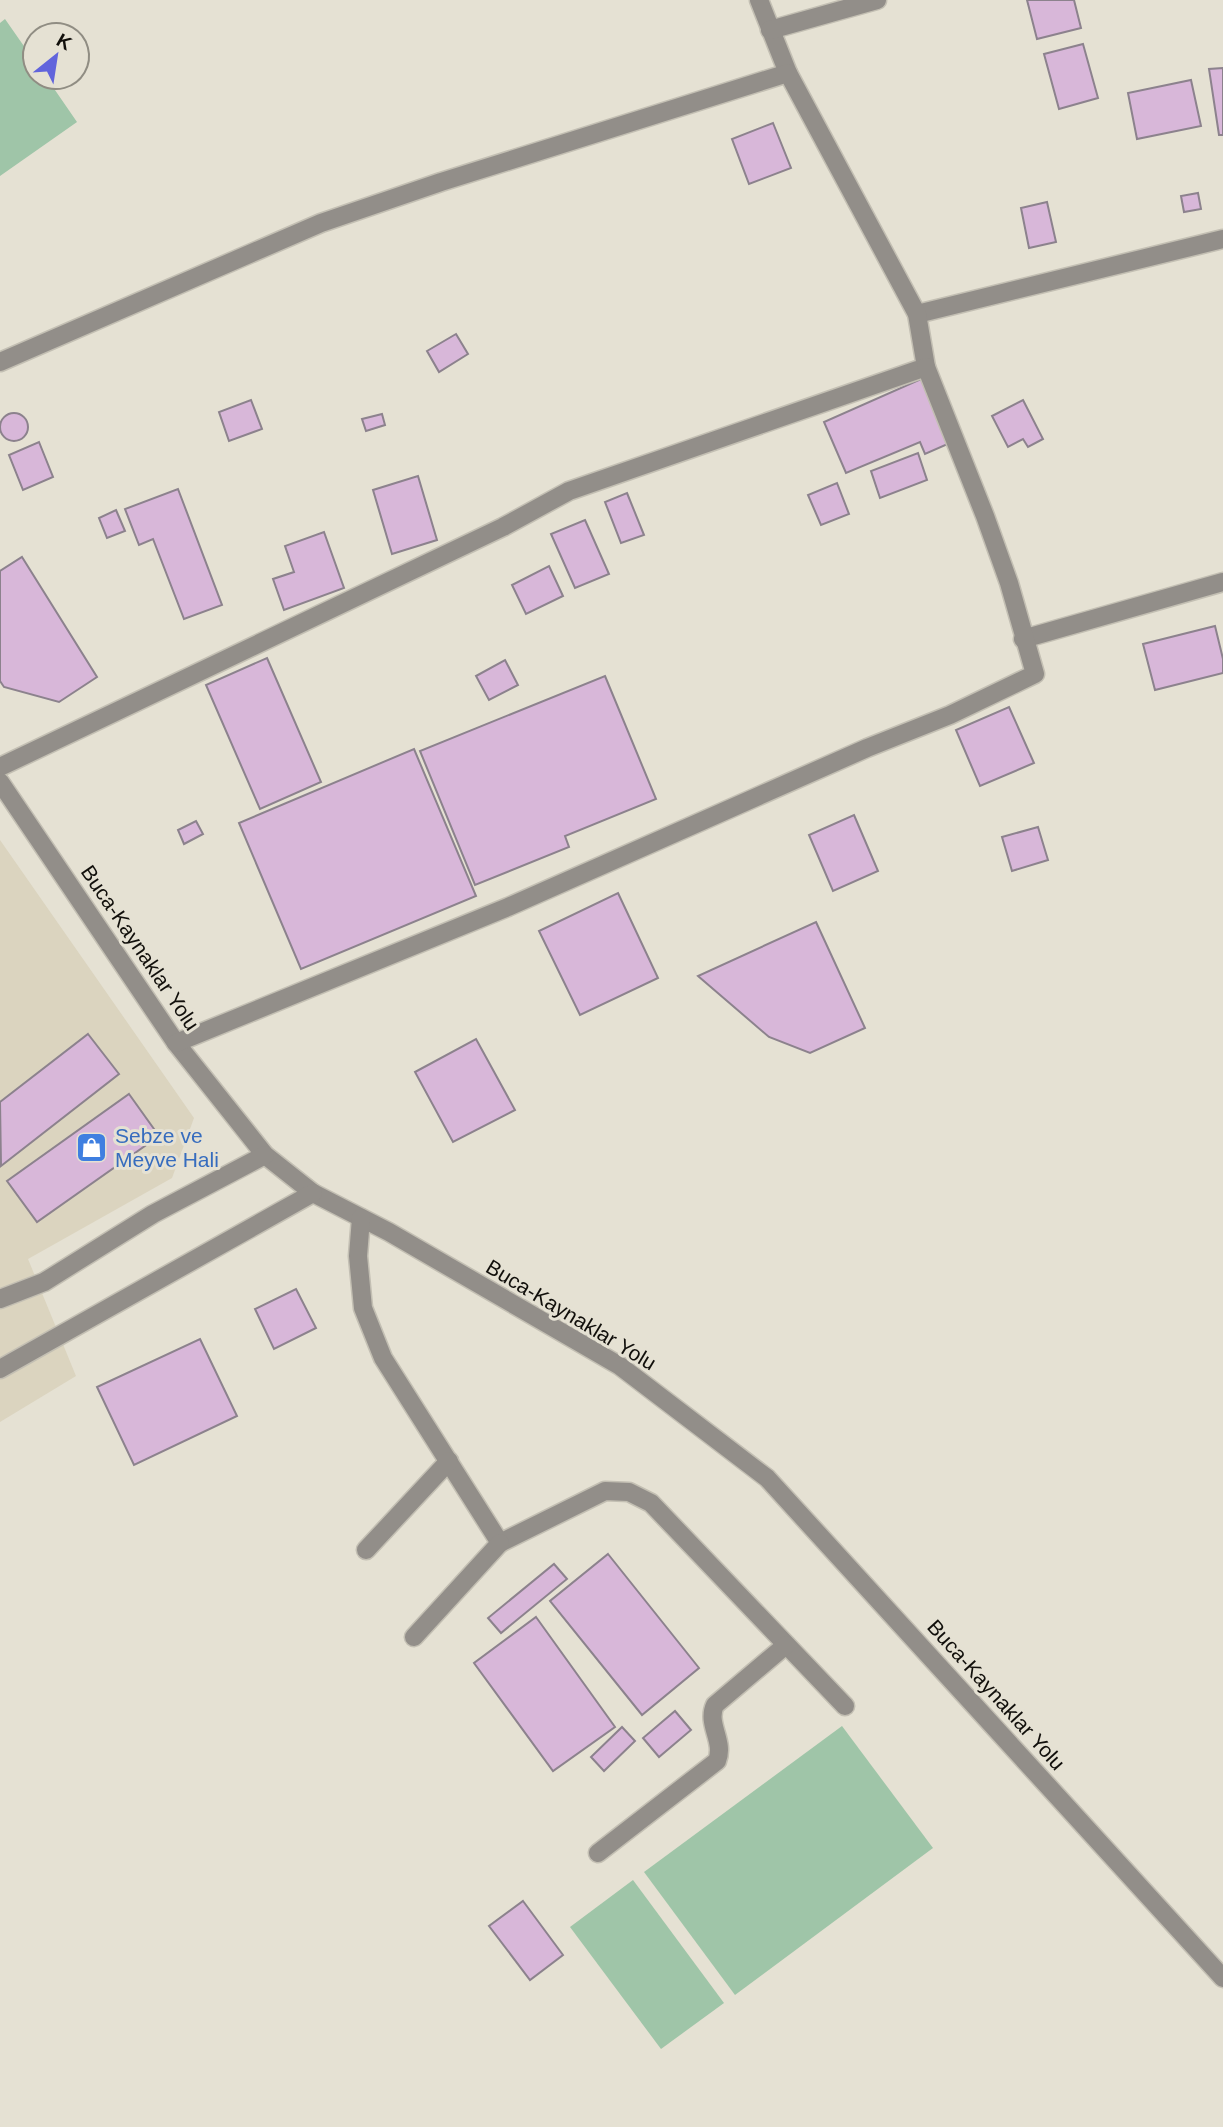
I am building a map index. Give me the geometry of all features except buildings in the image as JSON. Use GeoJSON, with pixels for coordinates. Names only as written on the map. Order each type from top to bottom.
{"type":"FeatureCollection","features":[{"type":"Feature","properties":{"kind":"street"},"geometry":{"type":"LineString","coordinates":[[176,1043],[508,907],[950,715],[1035,674],[1009,583],[926,367],[918,314],[788,73],[759,0]]}},
{"type":"Feature","properties":{"kind":"street"},"geometry":{"type":"LineString","coordinates":[[770,30],[877,0]]}},
{"type":"Feature","properties":{"kind":"street"},"geometry":{"type":"LineString","coordinates":[[0,362],[321,223],[441,181],[788,73]]}},
{"type":"Feature","properties":{"kind":"street"},"geometry":{"type":"LineString","coordinates":[[918,314],[1223,239]]}},
{"type":"Feature","properties":{"kind":"street"},"geometry":{"type":"LineString","coordinates":[[0,767],[491,533],[569,491],[926,367]]}},
{"type":"Feature","properties":{"kind":"street"},"geometry":{"type":"LineString","coordinates":[[1023,639],[1223,582]]}},
{"type":"Feature","properties":{"kind":"street","name":"Buca-Kaynaklar Yolu"},"geometry":{"type":"LineString","coordinates":[[0,782],[176,1043],[264,1156],[313,1193],[620,1366],[767,1478],[1223,1978]]}},
{"type":"Feature","properties":{"kind":"street"},"geometry":{"type":"LineString","coordinates":[[0,1299],[44,1282],[153,1214],[264,1156]]}},
{"type":"Feature","properties":{"kind":"street"},"geometry":{"type":"LineString","coordinates":[[0,1369],[313,1193]]}},
{"type":"Feature","properties":{"kind":"street"},"geometry":{"type":"LineString","coordinates":[[361,1218],[358,1256],[363,1308],[383,1357],[500,1543]]}},
{"type":"Feature","properties":{"kind":"street"},"geometry":{"type":"LineString","coordinates":[[366,1550],[449,1461]]}},
{"type":"Feature","properties":{"kind":"street"},"geometry":{"type":"LineString","coordinates":[[414,1637],[500,1543],[605,1491],[629,1492],[651,1503],[845,1706]]}},
{"type":"Feature","properties":{"kind":"street"},"geometry":{"type":"LineString","coordinates":[[598,1853],[717,1761],[720,1748],[712,1718],[715,1705],[786,1645]]}},
{"type":"Feature","properties":{"kind":"shaded area","name":"Sebze ve Meyve Hali"},"geometry":{"type":"Polygon","coordinates":[[[0,840],[194,1118],[172,1178],[28,1259],[76,1376],[0,1422],[0,840]]]}},
{"type":"Feature","properties":{"kind":"green space"},"geometry":{"type":"Polygon","coordinates":[[[5,19],[21,42],[21,91],[56,91],[77,122],[0,176],[0,23],[5,19]]]}},
{"type":"Feature","properties":{"kind":"green space"},"geometry":{"type":"Polygon","coordinates":[[[842,1726],[933,1848],[735,1995],[644,1872],[842,1726]]]}},
{"type":"Feature","properties":{"kind":"green space"},"geometry":{"type":"Polygon","coordinates":[[[633,1880],[724,2003],[661,2049],[570,1927],[633,1880]]]}},
{"type":"Feature","properties":{"kind":"place","name":"Sebze ve Meyve Hali"},"geometry":{"type":"Point","coordinates":[92,1148]}}]}
